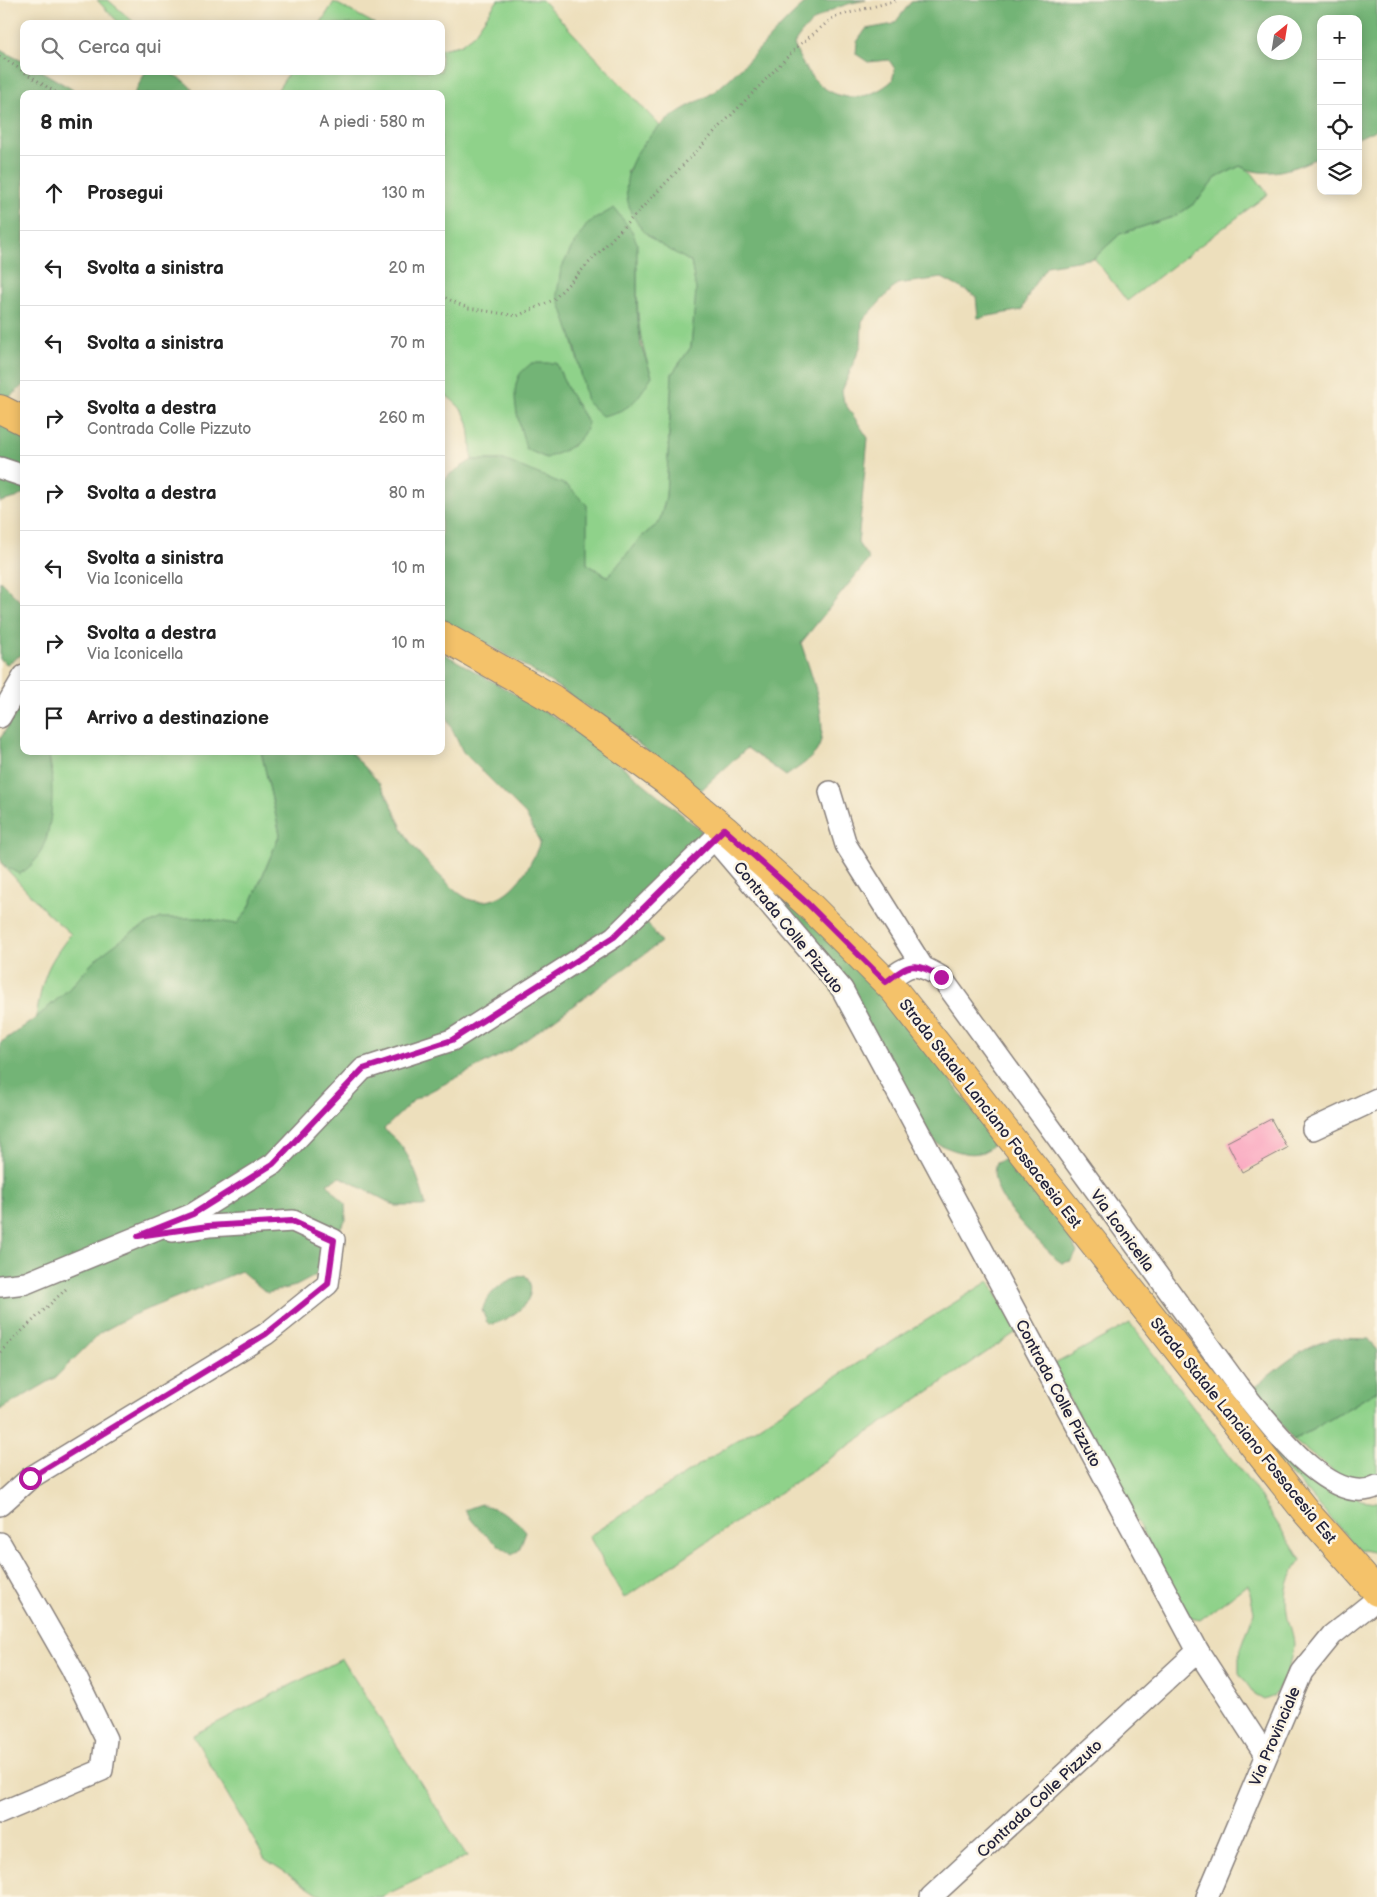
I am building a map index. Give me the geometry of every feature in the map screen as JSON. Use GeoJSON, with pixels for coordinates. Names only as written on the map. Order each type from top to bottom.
{"type":"FeatureCollection","features":[{"type":"Feature","properties":{"kind":"main road"},"geometry":{"type":"LineString","coordinates":[[0,409],[20,419]]}},
{"type":"Feature","properties":{"kind":"main road","name":"Strada Statale Lanciano Fossacesia Est"},"geometry":{"type":"LineString","coordinates":[[445,637],[554,700],[652,770],[719,834],[808,904],[886,982],[1307,1513],[1377,1592]]}},
{"type":"Feature","properties":{"kind":"street"},"geometry":{"type":"LineString","coordinates":[[0,468],[20,475]]}},
{"type":"Feature","properties":{"kind":"street"},"geometry":{"type":"LineString","coordinates":[[0,717],[20,683]]}},
{"type":"Feature","properties":{"kind":"street"},"geometry":{"type":"LineString","coordinates":[[830,792],[846,845],[922,966]]}},
{"type":"Feature","properties":{"kind":"street"},"geometry":{"type":"LineString","coordinates":[[0,1286],[26,1283],[193,1214],[273,1164],[363,1069],[452,1040],[614,937],[719,834]]}},
{"type":"Feature","properties":{"kind":"street","name":"Contrada Colle Pizzuto"},"geometry":{"type":"LineString","coordinates":[[719,834],[842,989],[1198,1651],[931,1897]]}},
{"type":"Feature","properties":{"kind":"street"},"geometry":{"type":"LineString","coordinates":[[886,982],[906,966],[922,966]]}},
{"type":"Feature","properties":{"kind":"street","name":"Via Iconicella"},"geometry":{"type":"LineString","coordinates":[[922,966],[941,977],[1227,1371],[1286,1443],[1316,1471],[1338,1485],[1356,1490],[1377,1486]]}},
{"type":"Feature","properties":{"kind":"street"},"geometry":{"type":"LineString","coordinates":[[1312,1130],[1377,1098]]}},
{"type":"Feature","properties":{"kind":"street"},"geometry":{"type":"LineString","coordinates":[[0,1504],[30,1478],[266,1334],[328,1284],[334,1240],[292,1221],[208,1226],[138,1236]]}},
{"type":"Feature","properties":{"kind":"street"},"geometry":{"type":"LineString","coordinates":[[0,1543],[71,1667],[106,1739],[102,1770],[0,1813]]}},
{"type":"Feature","properties":{"kind":"street","name":"Via Provinciale"},"geometry":{"type":"LineString","coordinates":[[1207,1897],[1302,1672],[1332,1635],[1377,1599]]}},
{"type":"Feature","properties":{"kind":"street"},"geometry":{"type":"LineString","coordinates":[[1198,1651],[1266,1756]]}},
{"type":"Feature","properties":{"kind":"path"},"geometry":{"type":"LineString","coordinates":[[445,298],[468,308],[518,316],[553,300],[797,47],[834,18],[898,0]]}},
{"type":"Feature","properties":{"kind":"path"},"geometry":{"type":"LineString","coordinates":[[0,56],[20,69]]}},
{"type":"Feature","properties":{"kind":"path"},"geometry":{"type":"LineString","coordinates":[[29,75],[52,90]]}},
{"type":"Feature","properties":{"kind":"path"},"geometry":{"type":"LineString","coordinates":[[0,1352],[71,1284]]}},
{"type":"Feature","properties":{"kind":"green space"},"geometry":{"type":"Polygon","coordinates":[[[97,0],[108,0],[131,20],[116,20],[97,0]]]}},
{"type":"Feature","properties":{"kind":"green space"},"geometry":{"type":"Polygon","coordinates":[[[498,0],[542,0],[661,127],[652,134],[627,172],[678,254],[691,262],[697,290],[691,347],[672,374],[666,497],[659,523],[640,538],[609,577],[587,564],[504,460],[472,460],[467,421],[459,407],[445,395],[445,90],[278,90],[287,75],[445,75],[445,48],[460,45],[474,34],[498,0]],[[637,268],[569,327],[581,373],[652,376],[643,348],[637,297],[637,268]],[[556,363],[516,387],[517,411],[527,449],[546,458],[573,446],[588,423],[569,392],[556,363]]]}},
{"type":"Feature","properties":{"kind":"green space"},"geometry":{"type":"Polygon","coordinates":[[[809,0],[866,0],[844,5],[825,14],[808,26],[794,44],[810,74],[833,93],[846,97],[861,96],[876,91],[892,81],[895,69],[889,60],[868,62],[856,54],[857,42],[866,29],[894,24],[911,2],[921,0],[1377,0],[1377,129],[1362,136],[1362,15],[1317,15],[1317,158],[1281,171],[1260,172],[1240,166],[1216,178],[1195,203],[1176,216],[1120,234],[1094,258],[1047,266],[1031,289],[1022,310],[978,318],[976,296],[942,278],[897,284],[862,321],[861,345],[842,391],[844,402],[868,438],[858,543],[869,559],[801,643],[818,698],[821,714],[821,742],[813,756],[786,776],[747,748],[699,792],[575,698],[510,657],[445,622],[445,480],[450,474],[472,460],[504,460],[568,486],[587,505],[587,564],[608,577],[640,538],[659,523],[666,497],[672,374],[691,347],[696,290],[691,262],[655,241],[638,224],[630,208],[626,191],[628,176],[633,160],[653,133],[680,111],[705,98],[719,88],[809,0]]]}},
{"type":"Feature","properties":{"kind":"green space"},"geometry":{"type":"Polygon","coordinates":[[[334,2],[368,20],[323,20],[334,2]]]}},
{"type":"Feature","properties":{"kind":"green space"},"geometry":{"type":"Polygon","coordinates":[[[0,50],[20,60],[20,75],[48,75],[73,90],[20,90],[20,388],[6,400],[0,396],[0,50]]]}},
{"type":"Feature","properties":{"kind":"green space"},"geometry":{"type":"Polygon","coordinates":[[[144,75],[174,75],[186,82],[193,90],[136,90],[144,75]]]}},
{"type":"Feature","properties":{"kind":"green space"},"geometry":{"type":"Polygon","coordinates":[[[1240,166],[1252,173],[1268,194],[1127,301],[1094,258],[1120,234],[1176,216],[1195,203],[1216,178],[1240,166]]]}},
{"type":"Feature","properties":{"kind":"green space"},"geometry":{"type":"Polygon","coordinates":[[[614,208],[632,231],[637,243],[637,310],[641,346],[652,376],[642,392],[627,407],[612,414],[602,416],[587,402],[576,350],[557,294],[561,269],[572,247],[588,223],[614,208]]]}},
{"type":"Feature","properties":{"kind":"green space"},"geometry":{"type":"Polygon","coordinates":[[[532,363],[556,363],[569,392],[588,423],[582,436],[572,446],[546,458],[526,449],[515,401],[515,391],[520,374],[532,363]]]}},
{"type":"Feature","properties":{"kind":"green space"},"geometry":{"type":"Polygon","coordinates":[[[0,423],[20,434],[20,466],[0,460],[0,423]]]}},
{"type":"Feature","properties":{"kind":"green space"},"geometry":{"type":"Polygon","coordinates":[[[0,475],[20,483],[20,496],[0,502],[0,475]]]}},
{"type":"Feature","properties":{"kind":"green space"},"geometry":{"type":"Polygon","coordinates":[[[0,581],[20,601],[20,656],[7,664],[0,659],[0,581]]]}},
{"type":"Feature","properties":{"kind":"green space"},"geometry":{"type":"Polygon","coordinates":[[[445,654],[553,716],[611,757],[702,831],[644,918],[661,942],[513,1049],[415,1099],[384,1129],[396,1140],[408,1156],[426,1206],[396,1206],[341,1177],[327,1183],[345,1204],[346,1220],[330,1242],[325,1259],[315,1276],[296,1286],[267,1293],[241,1271],[133,1315],[100,1333],[55,1378],[0,1410],[0,1043],[36,1018],[69,989],[97,958],[132,932],[161,918],[201,918],[237,924],[249,908],[280,834],[262,755],[354,755],[380,784],[413,846],[449,885],[471,900],[484,901],[496,899],[506,893],[523,875],[540,842],[526,815],[463,752],[445,715],[445,654]]]}},
{"type":"Feature","properties":{"kind":"green space"},"geometry":{"type":"Polygon","coordinates":[[[20,706],[20,755],[49,755],[52,801],[47,836],[41,852],[31,865],[19,874],[3,865],[0,858],[0,739],[20,706]]]}},
{"type":"Feature","properties":{"kind":"green space"},"geometry":{"type":"Polygon","coordinates":[[[49,755],[262,755],[280,834],[249,908],[237,925],[201,918],[97,958],[69,989],[36,1018],[46,973],[71,934],[47,913],[3,865],[20,874],[47,837],[52,772],[49,755]]]}},
{"type":"Feature","properties":{"kind":"green space"},"geometry":{"type":"Polygon","coordinates":[[[771,882],[893,1003],[986,1128],[992,1145],[987,1150],[973,1154],[965,1153],[936,1143],[765,892],[771,882]]]}},
{"type":"Feature","properties":{"kind":"green space"},"geometry":{"type":"Polygon","coordinates":[[[1003,1160],[1011,1160],[1018,1167],[1064,1227],[1077,1252],[1071,1261],[1062,1263],[1056,1259],[1004,1202],[994,1175],[996,1163],[1003,1160]]]}},
{"type":"Feature","properties":{"kind":"green space"},"geometry":{"type":"Polygon","coordinates":[[[525,1275],[530,1284],[528,1300],[507,1318],[490,1325],[487,1323],[482,1310],[489,1297],[504,1283],[525,1275]]]}},
{"type":"Feature","properties":{"kind":"green space"},"geometry":{"type":"Polygon","coordinates":[[[989,1281],[1018,1331],[624,1598],[589,1536],[815,1390],[989,1281]]]}},
{"type":"Feature","properties":{"kind":"green space"},"geometry":{"type":"Polygon","coordinates":[[[1130,1323],[1253,1486],[1301,1560],[1289,1582],[1286,1597],[1287,1613],[1294,1642],[1292,1659],[1274,1696],[1264,1700],[1255,1695],[1239,1673],[1239,1654],[1254,1612],[1248,1584],[1200,1620],[1190,1618],[1051,1366],[1130,1323]]]}},
{"type":"Feature","properties":{"kind":"green space"},"geometry":{"type":"Polygon","coordinates":[[[1337,1338],[1369,1339],[1377,1351],[1377,1391],[1293,1440],[1253,1388],[1312,1346],[1337,1338]]]}},
{"type":"Feature","properties":{"kind":"green space"},"geometry":{"type":"Polygon","coordinates":[[[1377,1391],[1377,1479],[1371,1484],[1343,1479],[1293,1440],[1314,1429],[1377,1391]]]}},
{"type":"Feature","properties":{"kind":"green space"},"geometry":{"type":"Polygon","coordinates":[[[1258,1438],[1270,1439],[1361,1500],[1377,1502],[1377,1553],[1359,1549],[1258,1438]]]}},
{"type":"Feature","properties":{"kind":"green space"},"geometry":{"type":"Polygon","coordinates":[[[481,1504],[506,1514],[526,1531],[519,1550],[512,1555],[480,1529],[465,1510],[481,1504]]]}},
{"type":"Feature","properties":{"kind":"green space"},"geometry":{"type":"Polygon","coordinates":[[[342,1659],[467,1856],[381,1897],[324,1897],[265,1859],[193,1735],[342,1659]]]}},
{"type":"Feature","properties":{"kind":"building"},"geometry":{"type":"Polygon","coordinates":[[[1271,1119],[1287,1148],[1242,1172],[1227,1142],[1271,1119]]]}},
{"type":"Feature","properties":{"kind":"route"},"geometry":{"type":"LineString","coordinates":[[30,1478],[182,1383],[266,1334],[328,1284],[334,1240],[292,1221],[208,1226],[138,1236],[193,1214],[273,1164],[363,1069],[452,1040],[614,937],[724,829],[808,904],[886,982],[906,966],[922,966],[941,977]]}}]}
